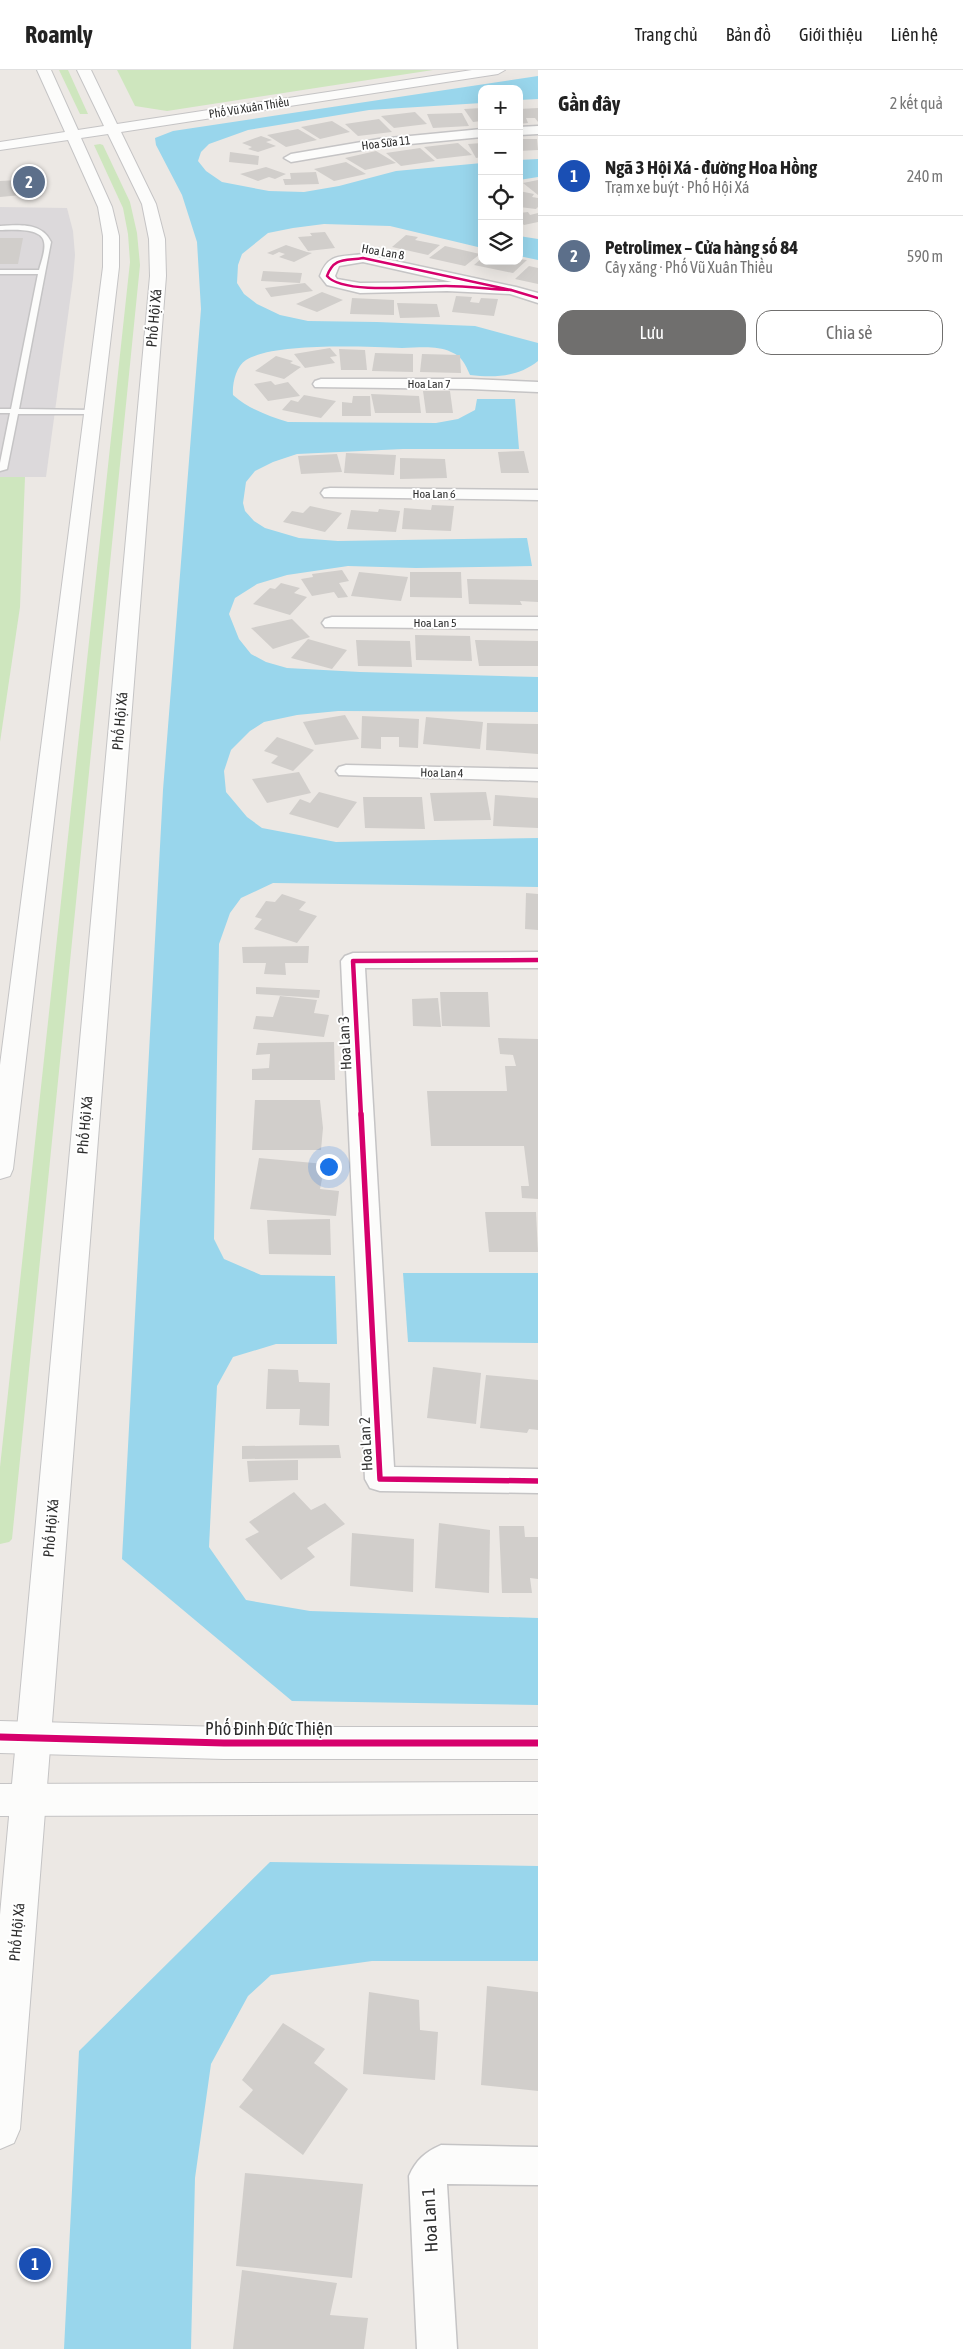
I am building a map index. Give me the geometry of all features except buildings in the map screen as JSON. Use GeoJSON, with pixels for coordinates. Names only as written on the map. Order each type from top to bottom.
{"type":"FeatureCollection","features":[{"type":"Feature","properties":{"kind":"main road"},"geometry":{"type":"LineString","coordinates":[[0,1169],[112,252],[104,206],[44,70]]}},
{"type":"Feature","properties":{"kind":"main road","name":"Phố Hội Xá"},"geometry":{"type":"LineString","coordinates":[[0,2129],[17,1738],[158,276],[157,239],[149,204],[84,70]]}},
{"type":"Feature","properties":{"kind":"main road","name":"Phố Vũ Xuân Thiều"},"geometry":{"type":"LineString","coordinates":[[0,146],[498,70]]}},
{"type":"Feature","properties":{"kind":"main road","name":"Phố Đinh Đức Thiện"},"geometry":{"type":"LineString","coordinates":[[17,1738],[224,1743],[538,1743]]}},
{"type":"Feature","properties":{"kind":"main road"},"geometry":{"type":"LineString","coordinates":[[14,1800],[538,1798]]}},
{"type":"Feature","properties":{"kind":"street"},"geometry":{"type":"LineString","coordinates":[[523,131],[538,130]]}},
{"type":"Feature","properties":{"kind":"street","name":"Hoa Sữa 11"},"geometry":{"type":"LineString","coordinates":[[291,158],[379,143],[478,133]]}},
{"type":"Feature","properties":{"kind":"street","name":"Hoa Lan 8"},"geometry":{"type":"LineString","coordinates":[[512,290],[448,286],[360,288],[332,282],[327,276],[331,265],[335,262],[363,258],[512,290],[538,298]]}},
{"type":"Feature","properties":{"kind":"street","name":"Hoa Lan 7"},"geometry":{"type":"LineString","coordinates":[[320,384],[470,384],[538,387]]}},
{"type":"Feature","properties":{"kind":"street","name":"Hoa Lan 6"},"geometry":{"type":"LineString","coordinates":[[330,493],[538,495]]}},
{"type":"Feature","properties":{"kind":"street","name":"Hoa Lan 5"},"geometry":{"type":"LineString","coordinates":[[332,622],[538,622]]}},
{"type":"Feature","properties":{"kind":"street","name":"Hoa Lan 4"},"geometry":{"type":"LineString","coordinates":[[346,771],[538,775]]}},
{"type":"Feature","properties":{"kind":"street","name":"Hoa Lan 3"},"geometry":{"type":"LineString","coordinates":[[371,1309],[353,961],[538,960]]}},
{"type":"Feature","properties":{"kind":"street","name":"Hoa Lan 2"},"geometry":{"type":"LineString","coordinates":[[371,1309],[380,1480],[538,1481]]}},
{"type":"Feature","properties":{"kind":"street","name":"Hoa Lan 1"},"geometry":{"type":"LineString","coordinates":[[437,2349],[428,2176],[441,2164],[538,2166]]}},
{"type":"Feature","properties":{"kind":"lane"},"geometry":{"type":"LineString","coordinates":[[0,228],[30,229],[41,232],[47,238],[3,469],[0,469]]}},
{"type":"Feature","properties":{"kind":"lane"},"geometry":{"type":"LineString","coordinates":[[0,272],[42,272]]}},
{"type":"Feature","properties":{"kind":"lane"},"geometry":{"type":"LineString","coordinates":[[0,411],[93,412]]}},
{"type":"Feature","properties":{"kind":"shaded area"},"geometry":{"type":"Polygon","coordinates":[[[0,207],[67,208],[73,231],[75,255],[73,279],[46,477],[0,477],[0,207]]]}},
{"type":"Feature","properties":{"kind":"green space"},"geometry":{"type":"Polygon","coordinates":[[[59,70],[68,70],[88,114],[80,114],[59,70]]]}},
{"type":"Feature","properties":{"kind":"green space"},"geometry":{"type":"Polygon","coordinates":[[[117,70],[433,70],[167,111],[135,106],[117,70]]]}},
{"type":"Feature","properties":{"kind":"green space"},"geometry":{"type":"Polygon","coordinates":[[[94,145],[103,145],[130,202],[137,233],[140,265],[12,1539],[9,1542],[0,1544],[0,1467],[130,262],[128,234],[123,208],[94,145]]]}},
{"type":"Feature","properties":{"kind":"green space"},"geometry":{"type":"Polygon","coordinates":[[[0,477],[25,477],[20,607],[0,742],[0,477]]]}},
{"type":"Feature","properties":{"kind":"water"},"geometry":{"type":"Polygon","coordinates":[[[538,76],[538,99],[523,100],[523,85],[478,85],[538,76]]]}},
{"type":"Feature","properties":{"kind":"water"},"geometry":{"type":"Polygon","coordinates":[[[478,85],[478,103],[369,110],[248,130],[209,144],[201,152],[198,161],[206,171],[222,182],[269,191],[304,192],[339,186],[396,171],[478,163],[478,247],[390,226],[324,224],[293,228],[268,233],[242,254],[238,265],[237,283],[244,294],[257,304],[280,315],[308,321],[475,326],[538,343],[538,361],[522,370],[506,375],[470,375],[461,358],[439,348],[321,347],[278,350],[260,354],[246,360],[240,366],[234,381],[233,395],[239,400],[259,412],[288,422],[436,423],[458,419],[475,410],[477,399],[515,399],[519,449],[403,449],[297,454],[273,462],[255,471],[246,482],[243,503],[245,511],[254,521],[265,528],[299,538],[338,541],[527,538],[532,566],[416,568],[348,566],[287,575],[257,584],[235,598],[229,614],[239,639],[251,654],[266,662],[287,668],[538,677],[538,712],[338,711],[297,715],[264,722],[250,731],[231,750],[224,771],[226,792],[247,817],[262,828],[336,842],[538,838],[538,887],[273,883],[241,898],[230,913],[219,944],[214,1239],[224,1259],[261,1275],[335,1276],[337,1344],[276,1344],[233,1357],[217,1386],[209,1547],[246,1600],[310,1611],[538,1618],[538,1705],[292,1701],[122,1559],[163,790],[201,309],[197,242],[182,195],[156,145],[155,138],[173,131],[478,85]]]}},
{"type":"Feature","properties":{"kind":"water"},"geometry":{"type":"Polygon","coordinates":[[[538,159],[538,177],[523,179],[523,160],[538,159]]]}},
{"type":"Feature","properties":{"kind":"water"},"geometry":{"type":"Polygon","coordinates":[[[523,237],[538,239],[538,260],[523,257],[523,237]]]}},
{"type":"Feature","properties":{"kind":"water"},"geometry":{"type":"Polygon","coordinates":[[[403,1273],[538,1273],[538,1343],[408,1342],[403,1273]]]}},
{"type":"Feature","properties":{"kind":"water"},"geometry":{"type":"Polygon","coordinates":[[[270,1862],[538,1866],[538,1961],[372,1961],[271,1975],[248,1996],[211,2064],[195,2178],[191,2349],[64,2349],[79,2051],[270,1862]]]}},
{"type":"Feature","properties":{"kind":"cycle path"},"geometry":{"type":"LineString","coordinates":[[511,290],[447,286],[360,288],[332,282],[327,276],[331,265],[335,262],[363,258],[511,290],[538,298]]}},
{"type":"Feature","properties":{"kind":"cycle path"},"geometry":{"type":"LineString","coordinates":[[538,960],[353,961],[380,1479],[538,1481]]}},
{"type":"Feature","properties":{"kind":"cycle path"},"geometry":{"type":"LineString","coordinates":[[0,1737],[224,1743],[538,1743]]}},
{"type":"Feature","properties":{"kind":"place","name":"Petrolimex – Cửa hàng số 84"},"geometry":{"type":"Point","coordinates":[29,182]}},
{"type":"Feature","properties":{"kind":"place","name":"Ngã 3 Hội Xá - đường Hoa Hồng"},"geometry":{"type":"Point","coordinates":[35,2264]}}]}
